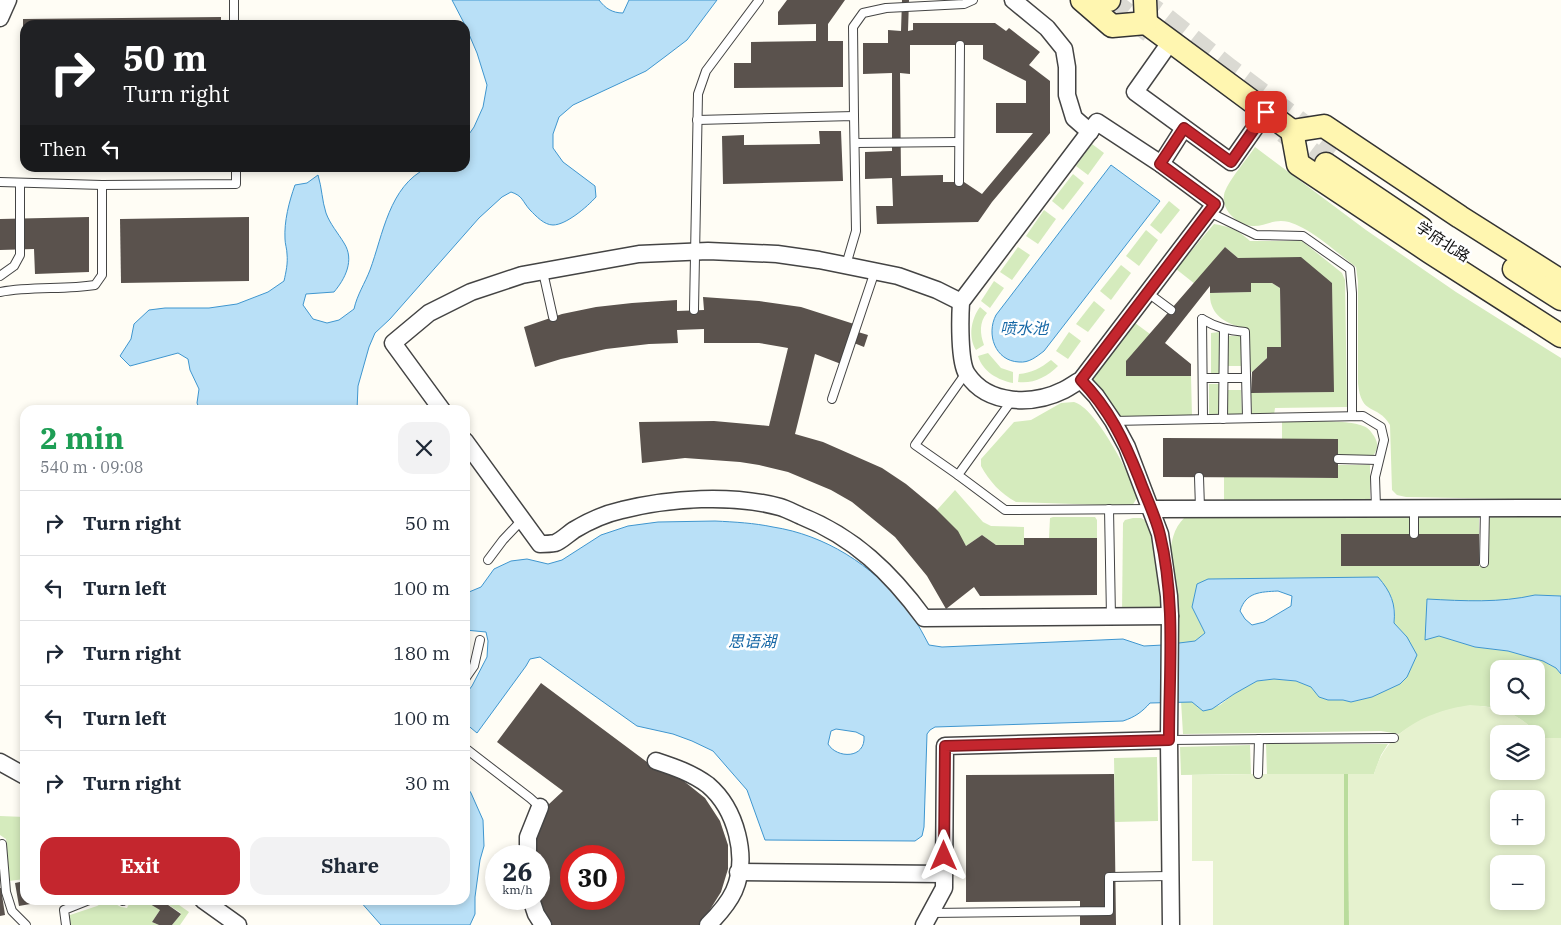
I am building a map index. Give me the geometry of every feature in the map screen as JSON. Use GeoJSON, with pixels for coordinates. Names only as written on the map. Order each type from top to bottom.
{"type":"FeatureCollection","features":[{"type":"Feature","properties":{"kind":"main road"},"geometry":{"type":"LineString","coordinates":[[1082,0],[1112,26],[1146,22],[1292,131],[1298,164],[1561,336]]}},
{"type":"Feature","properties":{"kind":"main road"},"geometry":{"type":"LineString","coordinates":[[1145,0],[1146,22]]}},
{"type":"Feature","properties":{"kind":"main road"},"geometry":{"type":"LineString","coordinates":[[1292,131],[1324,126],[1460,217],[1561,281]]}},
{"type":"Feature","properties":{"kind":"main road","name":"学府北路"},"geometry":{"type":"LineString","coordinates":[[1561,299],[1440,221],[1331,157],[1435,238],[1561,318]]}},
{"type":"Feature","properties":{"kind":"street"},"geometry":{"type":"LineString","coordinates":[[0,18],[8,0]]}},
{"type":"Feature","properties":{"kind":"street"},"geometry":{"type":"LineString","coordinates":[[1013,0],[1047,28],[1064,49],[1067,67],[1067,94],[1074,118],[1090,132]]}},
{"type":"Feature","properties":{"kind":"street"},"geometry":{"type":"LineString","coordinates":[[1171,42],[1135,92],[1231,162],[1266,112]]}},
{"type":"Feature","properties":{"kind":"street"},"geometry":{"type":"LineString","coordinates":[[1098,122],[1160,164],[1215,204],[1081,380],[1064,391],[1040,399],[1012,400],[996,397],[981,388],[966,374],[960,324],[961,302],[1090,132],[1098,122]]}},
{"type":"Feature","properties":{"kind":"street"},"geometry":{"type":"LineString","coordinates":[[1160,164],[1184,128]]}},
{"type":"Feature","properties":{"kind":"street"},"geometry":{"type":"LineString","coordinates":[[438,405],[393,343],[429,313],[471,292],[522,275],[639,254],[708,251],[777,254],[875,270],[898,276],[937,290],[961,302]]}},
{"type":"Feature","properties":{"kind":"street"},"geometry":{"type":"LineString","coordinates":[[1081,380],[1096,396],[1113,421],[1127,447],[1160,534],[1170,616],[1170,925]]}},
{"type":"Feature","properties":{"kind":"street"},"geometry":{"type":"LineString","coordinates":[[470,449],[540,544],[556,543],[584,524],[602,515],[623,509],[662,502],[743,500],[780,507],[816,522],[845,539],[867,554],[888,575],[924,618],[1170,616]]}},
{"type":"Feature","properties":{"kind":"street"},"geometry":{"type":"LineString","coordinates":[[1150,509],[1561,508]]}},
{"type":"Feature","properties":{"kind":"street"},"geometry":{"type":"LineString","coordinates":[[928,919],[944,888],[945,746],[1169,740]]}},
{"type":"Feature","properties":{"kind":"street"},"geometry":{"type":"LineString","coordinates":[[656,760],[695,776],[707,784],[721,799],[738,836],[737,881],[731,896],[708,925]]}},
{"type":"Feature","properties":{"kind":"street"},"geometry":{"type":"LineString","coordinates":[[0,762],[20,773]]}},
{"type":"Feature","properties":{"kind":"street"},"geometry":{"type":"LineString","coordinates":[[528,845],[528,837],[540,807]]}},
{"type":"Feature","properties":{"kind":"street"},"geometry":{"type":"LineString","coordinates":[[738,872],[944,874]]}},
{"type":"Feature","properties":{"kind":"street"},"geometry":{"type":"LineString","coordinates":[[209,905],[238,925]]}},
{"type":"Feature","properties":{"kind":"street"},"geometry":{"type":"LineString","coordinates":[[535,910],[543,925]]}},
{"type":"Feature","properties":{"kind":"lane"},"geometry":{"type":"LineString","coordinates":[[234,0],[234,20]]}},
{"type":"Feature","properties":{"kind":"lane"},"geometry":{"type":"LineString","coordinates":[[694,310],[698,94],[706,71],[759,0]]}},
{"type":"Feature","properties":{"kind":"lane"},"geometry":{"type":"LineString","coordinates":[[846,265],[856,231],[853,27],[863,13],[886,8],[964,4],[973,0]]}},
{"type":"Feature","properties":{"kind":"lane"},"geometry":{"type":"LineString","coordinates":[[959,182],[960,45]]}},
{"type":"Feature","properties":{"kind":"lane"},"geometry":{"type":"LineString","coordinates":[[697,120],[854,116]]}},
{"type":"Feature","properties":{"kind":"lane"},"geometry":{"type":"LineString","coordinates":[[855,143],[960,142]]}},
{"type":"Feature","properties":{"kind":"lane"},"geometry":{"type":"LineString","coordinates":[[0,182],[102,185],[236,184],[236,172]]}},
{"type":"Feature","properties":{"kind":"lane"},"geometry":{"type":"LineString","coordinates":[[0,276],[14,266],[20,255],[20,183]]}},
{"type":"Feature","properties":{"kind":"lane"},"geometry":{"type":"LineString","coordinates":[[0,292],[20,288],[96,285],[102,275],[102,185]]}},
{"type":"Feature","properties":{"kind":"lane"},"geometry":{"type":"LineString","coordinates":[[1209,212],[1256,235],[1303,236],[1350,269],[1352,293],[1352,416]]}},
{"type":"Feature","properties":{"kind":"lane"},"geometry":{"type":"LineString","coordinates":[[832,399],[875,270]]}},
{"type":"Feature","properties":{"kind":"lane"},"geometry":{"type":"LineString","coordinates":[[543,272],[553,317]]}},
{"type":"Feature","properties":{"kind":"lane"},"geometry":{"type":"LineString","coordinates":[[1148,293],[1171,310]]}},
{"type":"Feature","properties":{"kind":"lane"},"geometry":{"type":"LineString","coordinates":[[1203,419],[1202,319],[1213,326],[1245,332],[1247,418]]}},
{"type":"Feature","properties":{"kind":"lane"},"geometry":{"type":"LineString","coordinates":[[1223,418],[1224,329]]}},
{"type":"Feature","properties":{"kind":"lane"},"geometry":{"type":"LineString","coordinates":[[966,374],[915,445],[1005,510],[1150,509]]}},
{"type":"Feature","properties":{"kind":"lane"},"geometry":{"type":"LineString","coordinates":[[1202,378],[1246,378]]}},
{"type":"Feature","properties":{"kind":"lane"},"geometry":{"type":"LineString","coordinates":[[958,475],[1012,400]]}},
{"type":"Feature","properties":{"kind":"lane"},"geometry":{"type":"LineString","coordinates":[[1113,421],[1363,416],[1381,427],[1384,440],[1375,477],[1376,508]]}},
{"type":"Feature","properties":{"kind":"lane"},"geometry":{"type":"LineString","coordinates":[[1338,459],[1378,460]]}},
{"type":"Feature","properties":{"kind":"lane"},"geometry":{"type":"LineString","coordinates":[[1200,477],[1200,508]]}},
{"type":"Feature","properties":{"kind":"lane"},"geometry":{"type":"LineString","coordinates":[[1414,508],[1414,534]]}},
{"type":"Feature","properties":{"kind":"lane"},"geometry":{"type":"LineString","coordinates":[[1484,563],[1485,508]]}},
{"type":"Feature","properties":{"kind":"lane"},"geometry":{"type":"LineString","coordinates":[[1109,509],[1111,617]]}},
{"type":"Feature","properties":{"kind":"lane"},"geometry":{"type":"LineString","coordinates":[[488,560],[503,540],[522,520]]}},
{"type":"Feature","properties":{"kind":"lane"},"geometry":{"type":"LineString","coordinates":[[470,672],[474,666],[480,640]]}},
{"type":"Feature","properties":{"kind":"lane"},"geometry":{"type":"LineString","coordinates":[[1169,740],[1394,738]]}},
{"type":"Feature","properties":{"kind":"lane"},"geometry":{"type":"LineString","coordinates":[[1258,774],[1259,739]]}},
{"type":"Feature","properties":{"kind":"lane"},"geometry":{"type":"LineString","coordinates":[[470,752],[540,807]]}},
{"type":"Feature","properties":{"kind":"lane"},"geometry":{"type":"LineString","coordinates":[[2,844],[6,892],[12,911],[26,925]]}},
{"type":"Feature","properties":{"kind":"lane"},"geometry":{"type":"LineString","coordinates":[[928,919],[1109,911],[1109,877],[1170,876]]}},
{"type":"Feature","properties":{"kind":"lane"},"geometry":{"type":"LineString","coordinates":[[66,925],[64,910],[76,905]]}},
{"type":"Feature","properties":{"kind":"green space"},"geometry":{"type":"Polygon","coordinates":[[[1092,144],[1104,153],[1088,175],[1076,166],[1092,144]]]}},
{"type":"Feature","properties":{"kind":"green space"},"geometry":{"type":"Polygon","coordinates":[[[1255,147],[1366,230],[1456,292],[1561,358],[1561,500],[1406,497],[1397,495],[1392,490],[1390,425],[1385,418],[1362,401],[1358,383],[1358,282],[1356,267],[1315,235],[1298,225],[1283,221],[1257,226],[1248,225],[1234,218],[1225,207],[1224,198],[1226,190],[1255,147]]]}},
{"type":"Feature","properties":{"kind":"green space"},"geometry":{"type":"Polygon","coordinates":[[[1073,174],[1084,183],[1063,210],[1052,201],[1073,174]]]}},
{"type":"Feature","properties":{"kind":"green space"},"geometry":{"type":"Polygon","coordinates":[[[1169,201],[1180,210],[1161,234],[1150,225],[1169,201]]]}},
{"type":"Feature","properties":{"kind":"green space"},"geometry":{"type":"Polygon","coordinates":[[[1044,210],[1056,219],[1038,244],[1026,236],[1044,210]]]}},
{"type":"Feature","properties":{"kind":"green space"},"geometry":{"type":"Polygon","coordinates":[[[1214,224],[1233,229],[1250,241],[1302,241],[1342,273],[1345,280],[1347,407],[1275,408],[1274,415],[1252,416],[1251,393],[1333,392],[1332,283],[1238,258],[1225,247],[1195,284],[1176,269],[1214,224]]]}},
{"type":"Feature","properties":{"kind":"green space"},"geometry":{"type":"Polygon","coordinates":[[[1146,230],[1158,240],[1139,266],[1126,256],[1146,230]]]}},
{"type":"Feature","properties":{"kind":"green space"},"geometry":{"type":"Polygon","coordinates":[[[1018,247],[1030,255],[1012,280],[1000,272],[1018,247]]]}},
{"type":"Feature","properties":{"kind":"green space"},"geometry":{"type":"Polygon","coordinates":[[[1121,265],[1131,273],[1111,300],[1100,291],[1121,265]]]}},
{"type":"Feature","properties":{"kind":"green space"},"geometry":{"type":"Polygon","coordinates":[[[994,281],[1004,288],[990,308],[981,301],[994,281]]]}},
{"type":"Feature","properties":{"kind":"green space"},"geometry":{"type":"Polygon","coordinates":[[[1251,283],[1272,283],[1280,288],[1281,347],[1267,347],[1267,358],[1252,372],[1249,371],[1249,329],[1232,325],[1222,319],[1214,311],[1210,300],[1210,293],[1251,292],[1251,283]]]}},
{"type":"Feature","properties":{"kind":"green space"},"geometry":{"type":"Polygon","coordinates":[[[1094,301],[1105,310],[1088,332],[1076,324],[1094,301]]]}},
{"type":"Feature","properties":{"kind":"green space"},"geometry":{"type":"Polygon","coordinates":[[[980,307],[987,313],[981,328],[984,345],[976,350],[971,334],[974,317],[980,307]]]}},
{"type":"Feature","properties":{"kind":"green space"},"geometry":{"type":"Polygon","coordinates":[[[1131,320],[1150,334],[1127,376],[1191,376],[1192,416],[1115,417],[1086,380],[1131,320]]]}},
{"type":"Feature","properties":{"kind":"green space"},"geometry":{"type":"Polygon","coordinates":[[[1069,332],[1081,341],[1068,359],[1056,351],[1069,332]]]}},
{"type":"Feature","properties":{"kind":"green space"},"geometry":{"type":"Polygon","coordinates":[[[1219,332],[1220,375],[1211,375],[1211,333],[1219,332]]]}},
{"type":"Feature","properties":{"kind":"green space"},"geometry":{"type":"Polygon","coordinates":[[[1227,336],[1242,336],[1242,366],[1227,366],[1227,336]]]}},
{"type":"Feature","properties":{"kind":"green space"},"geometry":{"type":"Polygon","coordinates":[[[988,353],[1001,368],[1013,372],[1013,383],[1002,380],[983,367],[978,356],[988,353]]]}},
{"type":"Feature","properties":{"kind":"green space"},"geometry":{"type":"Polygon","coordinates":[[[1051,360],[1058,366],[1040,379],[1018,382],[1019,374],[1036,370],[1051,360]]]}},
{"type":"Feature","properties":{"kind":"green space"},"geometry":{"type":"Polygon","coordinates":[[[1209,384],[1220,384],[1220,415],[1209,415],[1209,384]]]}},
{"type":"Feature","properties":{"kind":"green space"},"geometry":{"type":"Polygon","coordinates":[[[1226,390],[1241,390],[1242,416],[1227,416],[1226,390]]]}},
{"type":"Feature","properties":{"kind":"green space"},"geometry":{"type":"Polygon","coordinates":[[[1074,402],[1083,407],[1092,416],[1112,444],[1134,488],[1137,498],[1132,506],[1016,502],[996,487],[981,466],[981,459],[1014,422],[1031,420],[1061,403],[1074,402]]]}},
{"type":"Feature","properties":{"kind":"green space"},"geometry":{"type":"Polygon","coordinates":[[[1282,421],[1347,422],[1356,424],[1365,427],[1371,432],[1377,442],[1377,449],[1372,457],[1338,456],[1338,439],[1282,439],[1282,421]]]}},
{"type":"Feature","properties":{"kind":"green space"},"geometry":{"type":"Polygon","coordinates":[[[1338,465],[1370,465],[1370,505],[1224,504],[1224,477],[1337,478],[1338,465]]]}},
{"type":"Feature","properties":{"kind":"green space"},"geometry":{"type":"Polygon","coordinates":[[[955,490],[983,522],[991,526],[1024,527],[1024,545],[996,545],[982,535],[966,546],[937,510],[955,490]]]}},
{"type":"Feature","properties":{"kind":"green space"},"geometry":{"type":"Polygon","coordinates":[[[1409,514],[1409,534],[1341,566],[1488,566],[1488,514],[1561,514],[1561,596],[1535,595],[1516,600],[1457,601],[1425,639],[1439,636],[1475,647],[1508,651],[1540,660],[1490,660],[1490,707],[1472,706],[1435,714],[1399,734],[1381,731],[1183,734],[1181,701],[1192,702],[1203,711],[1220,705],[1234,694],[1257,681],[1274,679],[1296,681],[1311,687],[1319,697],[1328,700],[1351,702],[1372,697],[1407,637],[1394,623],[1395,611],[1391,596],[1197,584],[1192,607],[1205,633],[1196,641],[1177,644],[1170,554],[1171,544],[1178,525],[1185,517],[1409,514]]]}},
{"type":"Feature","properties":{"kind":"green space"},"geometry":{"type":"Polygon","coordinates":[[[1418,514],[1479,514],[1479,534],[1418,534],[1418,514]]]}},
{"type":"Feature","properties":{"kind":"green space"},"geometry":{"type":"Polygon","coordinates":[[[1095,517],[1097,520],[1097,538],[1049,538],[1050,518],[1095,517]]]}},
{"type":"Feature","properties":{"kind":"green space"},"geometry":{"type":"Polygon","coordinates":[[[1141,518],[1153,525],[1167,612],[1122,613],[1123,523],[1125,520],[1141,518]]]}},
{"type":"Feature","properties":{"kind":"green space"},"geometry":{"type":"Polygon","coordinates":[[[1545,662],[1556,668],[1561,674],[1561,738],[1545,738],[1545,725],[1527,725],[1511,715],[1545,715],[1545,662]]]}},
{"type":"Feature","properties":{"kind":"green space"},"geometry":{"type":"Polygon","coordinates":[[[1470,705],[1490,708],[1490,715],[1513,715],[1528,725],[1490,725],[1490,780],[1545,780],[1545,738],[1561,738],[1561,925],[1349,925],[1348,774],[1374,774],[1388,746],[1399,734],[1411,725],[1439,712],[1470,705]]]}},
{"type":"Feature","properties":{"kind":"green space"},"geometry":{"type":"Polygon","coordinates":[[[1266,744],[1388,744],[1381,755],[1374,774],[1267,774],[1266,744]]]}},
{"type":"Feature","properties":{"kind":"green space"},"geometry":{"type":"Polygon","coordinates":[[[1250,745],[1251,774],[1181,775],[1180,747],[1250,745]]]}},
{"type":"Feature","properties":{"kind":"green space"},"geometry":{"type":"Polygon","coordinates":[[[1157,757],[1158,821],[1115,822],[1114,758],[1157,757]]]}},
{"type":"Feature","properties":{"kind":"green space"},"geometry":{"type":"Polygon","coordinates":[[[1344,774],[1348,774],[1349,925],[1344,925],[1344,774]]]}},
{"type":"Feature","properties":{"kind":"green space"},"geometry":{"type":"Polygon","coordinates":[[[1344,774],[1344,925],[1213,925],[1213,861],[1192,861],[1192,775],[1344,774]]]}},
{"type":"Feature","properties":{"kind":"green space"},"geometry":{"type":"Polygon","coordinates":[[[0,816],[20,817],[20,880],[9,881],[6,839],[0,835],[0,816]]]}},
{"type":"Feature","properties":{"kind":"green space"},"geometry":{"type":"Polygon","coordinates":[[[117,905],[127,908],[128,905],[156,905],[160,910],[152,922],[159,925],[69,925],[67,916],[97,906],[117,905]]]}},
{"type":"Feature","properties":{"kind":"green space"},"geometry":{"type":"Polygon","coordinates":[[[169,905],[179,905],[189,912],[180,925],[172,925],[181,913],[169,905]]]}},
{"type":"Feature","properties":{"kind":"water"},"geometry":{"type":"Polygon","coordinates":[[[452,0],[599,0],[609,10],[623,13],[629,0],[717,0],[687,40],[646,71],[573,105],[559,117],[553,134],[553,148],[563,162],[595,186],[596,197],[570,219],[553,225],[546,224],[540,220],[520,197],[515,194],[511,192],[502,197],[479,218],[390,319],[375,333],[358,386],[357,405],[198,405],[199,389],[190,370],[188,359],[178,353],[130,366],[120,356],[131,339],[134,324],[149,310],[209,308],[237,304],[268,292],[284,281],[287,261],[285,225],[293,191],[295,185],[307,183],[318,175],[326,213],[347,249],[349,263],[342,281],[334,292],[306,294],[303,305],[313,319],[327,323],[339,320],[354,309],[370,270],[389,213],[404,187],[420,172],[470,172],[470,133],[483,107],[487,85],[470,37],[470,20],[462,20],[452,0]]]}},
{"type":"Feature","properties":{"kind":"water","name":"喷水池"},"geometry":{"type":"Polygon","coordinates":[[[1111,165],[1160,201],[1044,351],[1026,362],[1019,362],[1004,357],[999,352],[993,338],[993,322],[996,315],[1111,165]]]}},
{"type":"Feature","properties":{"kind":"water","name":"思语湖"},"geometry":{"type":"Polygon","coordinates":[[[658,522],[737,522],[792,531],[811,537],[846,554],[878,577],[912,615],[929,645],[942,647],[1123,639],[1144,646],[1195,641],[1205,633],[1192,607],[1197,584],[1208,579],[1378,577],[1392,598],[1394,623],[1407,637],[1417,655],[1407,677],[1400,684],[1372,697],[1351,702],[1328,700],[1319,697],[1311,687],[1296,681],[1274,679],[1257,681],[1212,709],[1203,711],[1192,702],[1150,703],[1138,714],[1123,721],[935,727],[927,734],[924,827],[922,836],[915,841],[765,840],[747,790],[713,751],[673,734],[637,726],[540,657],[530,659],[477,733],[470,727],[470,689],[487,657],[488,641],[486,632],[470,630],[470,592],[481,587],[494,569],[511,561],[527,559],[548,564],[562,560],[601,535],[628,526],[658,522]],[[1278,591],[1254,594],[1246,600],[1240,611],[1252,625],[1264,622],[1291,606],[1292,596],[1278,591]],[[836,729],[831,731],[828,744],[832,749],[844,754],[856,753],[863,744],[864,736],[856,732],[836,729]]]}},
{"type":"Feature","properties":{"kind":"water"},"geometry":{"type":"Polygon","coordinates":[[[1535,595],[1561,596],[1561,674],[1556,668],[1545,662],[1545,660],[1508,651],[1475,647],[1439,636],[1425,640],[1427,599],[1468,601],[1522,598],[1535,595]]]}},
{"type":"Feature","properties":{"kind":"water"},"geometry":{"type":"Polygon","coordinates":[[[470,792],[483,820],[484,846],[480,860],[475,897],[475,914],[470,925],[381,925],[363,905],[470,905],[470,792]]]}},
{"type":"Feature","properties":{"kind":"building"},"geometry":{"type":"Polygon","coordinates":[[[787,0],[845,0],[828,24],[828,41],[843,41],[843,87],[734,88],[734,63],[751,63],[751,42],[816,41],[816,24],[778,25],[778,12],[787,0]]]}},
{"type":"Feature","properties":{"kind":"building"},"geometry":{"type":"Polygon","coordinates":[[[902,0],[909,0],[908,31],[913,30],[913,23],[995,23],[1006,31],[1009,28],[1040,52],[1029,65],[1050,81],[1050,133],[992,202],[978,222],[877,224],[876,206],[893,206],[892,178],[865,179],[865,152],[892,151],[892,73],[863,74],[863,43],[888,43],[888,30],[901,31],[902,0]],[[910,45],[910,74],[900,73],[901,176],[943,175],[943,182],[964,182],[982,194],[1033,133],[996,133],[996,103],[1026,103],[1026,81],[983,59],[983,45],[910,45]]]}},
{"type":"Feature","properties":{"kind":"building"},"geometry":{"type":"Polygon","coordinates":[[[221,17],[221,20],[23,19],[221,17]]]}},
{"type":"Feature","properties":{"kind":"building"},"geometry":{"type":"Polygon","coordinates":[[[819,131],[841,131],[843,181],[723,184],[722,136],[744,135],[744,145],[820,144],[819,131]]]}},
{"type":"Feature","properties":{"kind":"building"},"geometry":{"type":"Polygon","coordinates":[[[89,217],[89,272],[35,274],[34,249],[0,250],[0,219],[89,217]]]}},
{"type":"Feature","properties":{"kind":"building"},"geometry":{"type":"Polygon","coordinates":[[[249,217],[249,281],[121,283],[120,219],[249,217]]]}},
{"type":"Feature","properties":{"kind":"building"},"geometry":{"type":"Polygon","coordinates":[[[1225,247],[1238,258],[1301,257],[1332,283],[1334,392],[1251,393],[1252,372],[1267,358],[1267,347],[1281,347],[1280,288],[1272,283],[1251,283],[1251,292],[1210,293],[1210,286],[1165,343],[1191,364],[1191,376],[1126,376],[1126,361],[1225,247]]]}},
{"type":"Feature","properties":{"kind":"building"},"geometry":{"type":"Polygon","coordinates":[[[703,297],[759,301],[801,307],[854,324],[858,332],[868,335],[864,347],[854,343],[841,364],[815,354],[795,434],[823,442],[882,468],[906,484],[935,508],[958,531],[966,546],[982,535],[996,545],[1024,545],[1024,538],[1097,538],[1097,595],[980,596],[974,587],[946,609],[927,576],[895,537],[852,502],[831,490],[788,472],[740,462],[685,458],[642,463],[639,422],[714,421],[769,426],[788,348],[759,343],[704,343],[704,329],[677,330],[678,343],[606,349],[535,367],[524,327],[562,314],[596,307],[632,303],[677,300],[677,311],[704,310],[703,297]]]}},
{"type":"Feature","properties":{"kind":"building"},"geometry":{"type":"Polygon","coordinates":[[[1163,438],[1338,439],[1338,478],[1163,477],[1163,438]]]}},
{"type":"Feature","properties":{"kind":"building"},"geometry":{"type":"Polygon","coordinates":[[[1341,534],[1479,534],[1479,566],[1341,566],[1341,534]]]}},
{"type":"Feature","properties":{"kind":"building"},"geometry":{"type":"Polygon","coordinates":[[[541,683],[659,771],[680,778],[705,798],[720,821],[728,845],[728,869],[721,892],[706,916],[718,925],[546,925],[542,910],[550,910],[550,845],[534,845],[539,819],[548,805],[563,791],[497,742],[541,683]]]}},
{"type":"Feature","properties":{"kind":"building"},"geometry":{"type":"Polygon","coordinates":[[[1114,774],[1116,925],[1080,925],[1080,901],[966,902],[966,775],[1114,774]]]}},
{"type":"Feature","properties":{"kind":"building"},"geometry":{"type":"Polygon","coordinates":[[[20,882],[20,905],[25,905],[19,906],[15,883],[20,882]]]}},
{"type":"Feature","properties":{"kind":"building"},"geometry":{"type":"Polygon","coordinates":[[[0,888],[5,915],[0,916],[0,888]]]}},
{"type":"Feature","properties":{"kind":"building"},"geometry":{"type":"Polygon","coordinates":[[[152,905],[168,905],[181,914],[172,925],[159,925],[152,922],[160,910],[152,905]]]}},
{"type":"Feature","properties":{"kind":"tunnel"},"geometry":{"type":"LineString","coordinates":[[1109,0],[1150,32]]}},
{"type":"Feature","properties":{"kind":"tunnel"},"geometry":{"type":"LineString","coordinates":[[1139,0],[1336,150]]}},
{"type":"Feature","properties":{"kind":"tunnel"},"geometry":{"type":"LineString","coordinates":[[1284,132],[1326,164]]}},
{"type":"Feature","properties":{"kind":"route"},"geometry":{"type":"LineString","coordinates":[[944,856],[945,746],[1169,740],[1170,616],[1160,534],[1127,447],[1113,421],[1096,396],[1081,380],[1215,204],[1160,164],[1184,128],[1231,162],[1266,112]]}}]}
